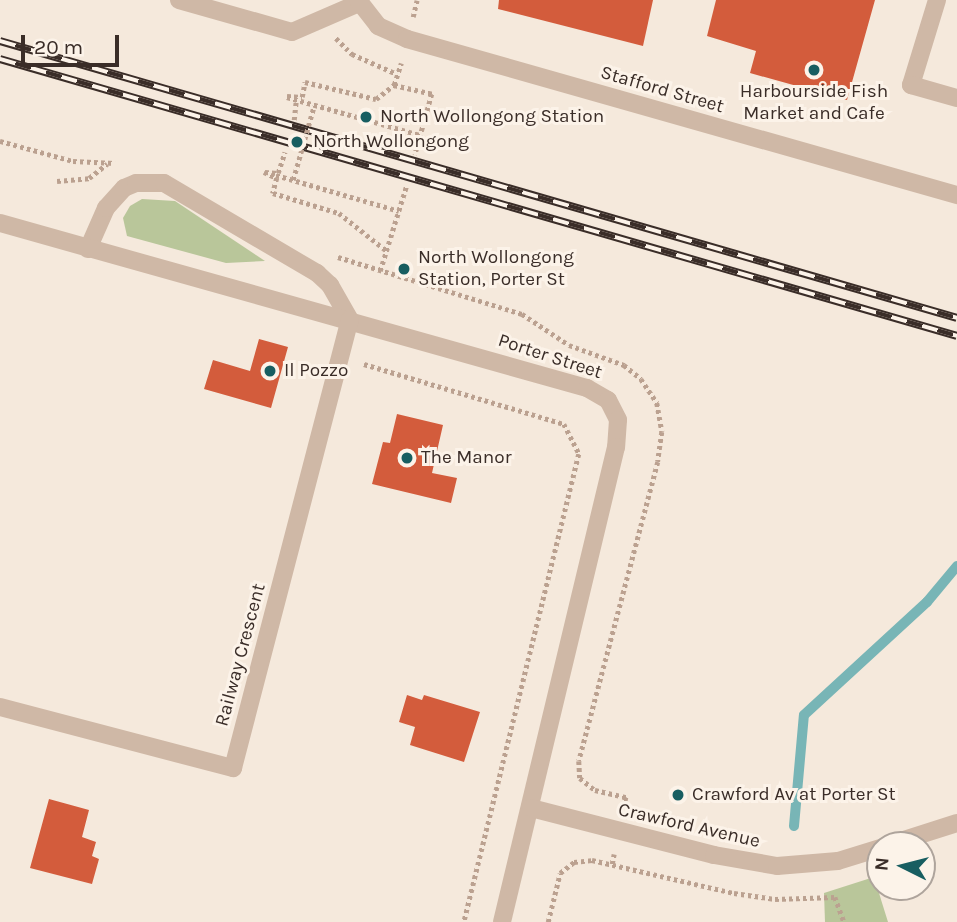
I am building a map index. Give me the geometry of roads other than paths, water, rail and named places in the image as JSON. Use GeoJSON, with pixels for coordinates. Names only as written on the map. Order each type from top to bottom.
{"type":"FeatureCollection","features":[{"type":"Feature","properties":{"kind":"street"},"geometry":{"type":"LineString","coordinates":[[180,0],[292,32],[326,21],[361,4]]}},
{"type":"Feature","properties":{"kind":"street"},"geometry":{"type":"LineString","coordinates":[[937,0],[911,85],[957,99]]}},
{"type":"Feature","properties":{"kind":"street","name":"Stafford Street"},"geometry":{"type":"LineString","coordinates":[[361,4],[378,26],[407,39],[957,195]]}},
{"type":"Feature","properties":{"kind":"street"},"geometry":{"type":"LineString","coordinates":[[88,249],[106,208],[124,188],[136,183],[164,183],[317,272],[330,285],[350,320]]}},
{"type":"Feature","properties":{"kind":"street","name":"Porter Street"},"geometry":{"type":"LineString","coordinates":[[0,223],[587,388],[614,409],[616,447],[502,922]]}},
{"type":"Feature","properties":{"kind":"street","name":"Railway Crescent"},"geometry":{"type":"LineString","coordinates":[[0,707],[233,768],[350,320]]}},
{"type":"Feature","properties":{"kind":"street","name":"Crawford Avenue"},"geometry":{"type":"LineString","coordinates":[[531,808],[714,855],[777,866],[838,862],[866,853]]}},
{"type":"Feature","properties":{"kind":"street"},"geometry":{"type":"LineString","coordinates":[[932,831],[957,823]]}},
{"type":"Feature","properties":{"kind":"waterway"},"geometry":{"type":"LineString","coordinates":[[794,826],[804,715],[927,602],[957,566]]}},
{"type":"Feature","properties":{"kind":"railway"},"geometry":{"type":"LineString","coordinates":[[0,41],[957,318]]}},
{"type":"Feature","properties":{"kind":"railway"},"geometry":{"type":"LineString","coordinates":[[0,59],[957,336]]}},
{"type":"Feature","properties":{"kind":"place","name":"Harbourside Fish Market and Cafe"},"geometry":{"type":"Point","coordinates":[814,70]}},
{"type":"Feature","properties":{"kind":"place","name":"North Wollongong Station"},"geometry":{"type":"Point","coordinates":[366,117]}},
{"type":"Feature","properties":{"kind":"place","name":"North Wollongong"},"geometry":{"type":"Point","coordinates":[297,142]}},
{"type":"Feature","properties":{"kind":"place","name":"North Wollongong Station, Porter St"},"geometry":{"type":"Point","coordinates":[404,269]}},
{"type":"Feature","properties":{"kind":"place","name":"Il Pozzo"},"geometry":{"type":"Point","coordinates":[270,371]}},
{"type":"Feature","properties":{"kind":"place","name":"The Manor"},"geometry":{"type":"Point","coordinates":[407,458]}},
{"type":"Feature","properties":{"kind":"place","name":"Crawford Av at Porter St"},"geometry":{"type":"Point","coordinates":[678,795]}}]}
